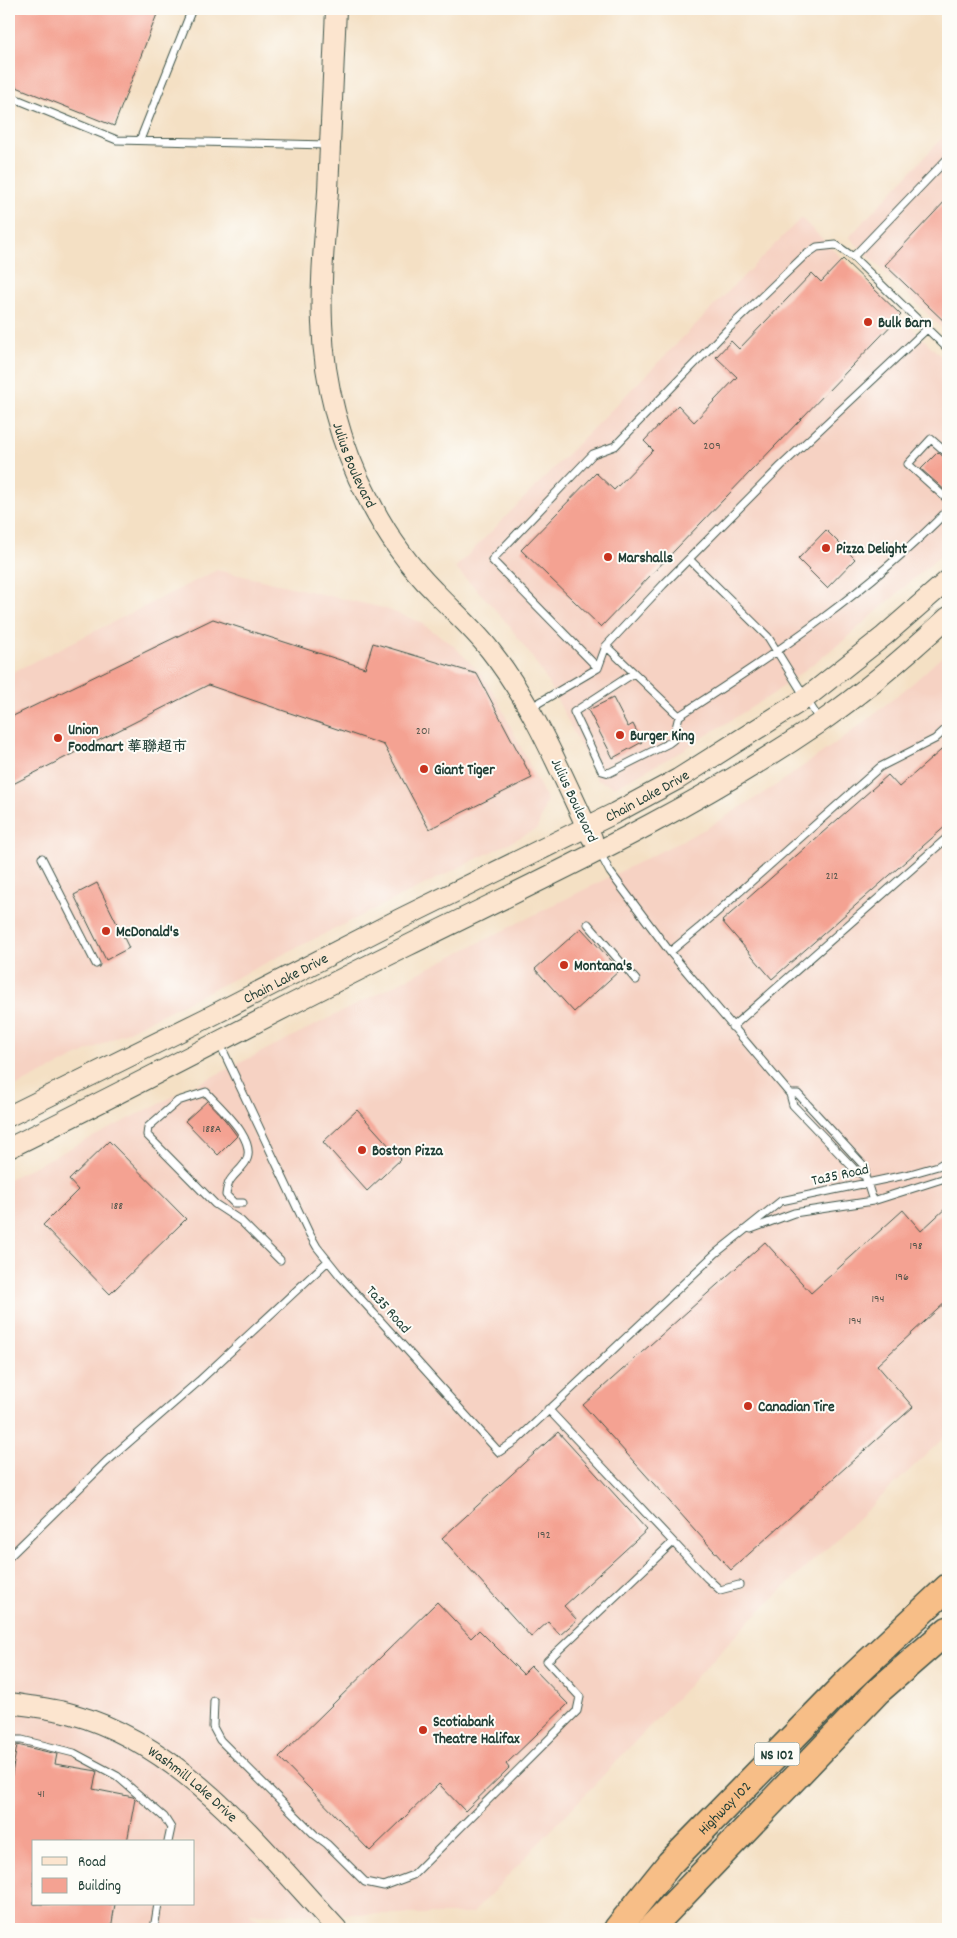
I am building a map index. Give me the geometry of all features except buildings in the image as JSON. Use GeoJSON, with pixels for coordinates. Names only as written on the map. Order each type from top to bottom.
{"type":"FeatureCollection","features":[{"type":"Feature","properties":{"kind":"highway","name":"Highway 102"},"geometry":{"type":"LineString","coordinates":[[617,1929],[670,1862],[850,1680],[948,1587]]}},
{"type":"Feature","properties":{"kind":"highway","name":"Highway 102"},"geometry":{"type":"LineString","coordinates":[[650,1929],[878,1691],[948,1630]]}},
{"type":"Feature","properties":{"kind":"street","name":"Julius Boulevard"},"geometry":{"type":"LineString","coordinates":[[336,9],[322,323],[330,390],[349,456],[367,497],[403,555],[433,590],[465,621],[490,650],[530,708],[599,851]]}},
{"type":"Feature","properties":{"kind":"street","name":"Chain Lake Drive"},"geometry":{"type":"LineString","coordinates":[[9,1116],[587,827],[678,779],[806,698],[884,636],[948,580]]}},
{"type":"Feature","properties":{"kind":"street","name":"Chain Lake Drive"},"geometry":{"type":"LineString","coordinates":[[9,1148],[683,807],[821,722],[875,681],[948,617]]}},
{"type":"Feature","properties":{"kind":"street"},"geometry":{"type":"LineString","coordinates":[[207,1018],[218,1041]]}},
{"type":"Feature","properties":{"kind":"street","name":"Washmill Lake Drive"},"geometry":{"type":"LineString","coordinates":[[9,1703],[43,1707],[73,1714],[111,1729],[149,1748],[190,1777],[230,1814],[337,1929]]}},
{"type":"Feature","properties":{"kind":"lane"},"geometry":{"type":"LineString","coordinates":[[140,140],[192,9]]}},
{"type":"Feature","properties":{"kind":"lane"},"geometry":{"type":"LineString","coordinates":[[9,96],[117,140],[330,146]]}},
{"type":"Feature","properties":{"kind":"lane"},"geometry":{"type":"LineString","coordinates":[[853,257],[948,158]]}},
{"type":"Feature","properties":{"kind":"lane"},"geometry":{"type":"LineString","coordinates":[[598,668],[492,560],[593,454],[615,446],[727,330],[804,256],[818,247],[836,245],[853,257],[948,349]]}},
{"type":"Feature","properties":{"kind":"lane"},"geometry":{"type":"LineString","coordinates":[[530,708],[598,668],[606,646],[689,560],[781,466],[928,328]]}},
{"type":"Feature","properties":{"kind":"lane"},"geometry":{"type":"LineString","coordinates":[[948,454],[932,439],[908,464],[948,500]]}},
{"type":"Feature","properties":{"kind":"lane"},"geometry":{"type":"LineString","coordinates":[[634,673],[574,712],[602,771],[609,773],[673,740],[679,716],[778,652],[862,590],[948,510]]}},
{"type":"Feature","properties":{"kind":"lane"},"geometry":{"type":"LineString","coordinates":[[689,560],[768,637],[821,722]]}},
{"type":"Feature","properties":{"kind":"lane"},"geometry":{"type":"LineString","coordinates":[[606,646],[679,716]]}},
{"type":"Feature","properties":{"kind":"lane"},"geometry":{"type":"LineString","coordinates":[[670,952],[880,767],[935,739],[948,727]]}},
{"type":"Feature","properties":{"kind":"lane"},"geometry":{"type":"LineString","coordinates":[[732,1027],[948,837]]}},
{"type":"Feature","properties":{"kind":"lane"},"geometry":{"type":"LineString","coordinates":[[599,851],[610,872],[670,952],[790,1094],[793,1105],[857,1172],[867,1179]]}},
{"type":"Feature","properties":{"kind":"lane"},"geometry":{"type":"LineString","coordinates":[[42,858],[96,964]]}},
{"type":"Feature","properties":{"kind":"lane"},"geometry":{"type":"LineString","coordinates":[[588,924],[636,980]]}},
{"type":"Feature","properties":{"kind":"lane"},"geometry":{"type":"LineString","coordinates":[[9,1557],[106,1462],[199,1381],[328,1261],[309,1233],[218,1041]]}},
{"type":"Feature","properties":{"kind":"lane"},"geometry":{"type":"LineString","coordinates":[[243,1203],[234,1203],[226,1195],[227,1184],[246,1161],[249,1149],[243,1133],[206,1092],[178,1101],[148,1127],[147,1135],[215,1204],[241,1221],[280,1260]]}},
{"type":"Feature","properties":{"kind":"lane"},"geometry":{"type":"LineString","coordinates":[[790,1094],[798,1094],[865,1167],[873,1200]]}},
{"type":"Feature","properties":{"kind":"lane","name":"Ta35 Road"},"geometry":{"type":"LineString","coordinates":[[328,1261],[499,1452],[517,1440],[716,1253],[781,1202],[867,1179],[938,1166],[948,1160]]}},
{"type":"Feature","properties":{"kind":"lane","name":"Ta35 Road"},"geometry":{"type":"LineString","coordinates":[[746,1231],[794,1213],[873,1200],[942,1179],[948,1175]]}},
{"type":"Feature","properties":{"kind":"lane"},"geometry":{"type":"LineString","coordinates":[[548,1410],[720,1590],[739,1585]]}},
{"type":"Feature","properties":{"kind":"lane"},"geometry":{"type":"LineString","coordinates":[[214,1701],[213,1727],[220,1740],[365,1882],[384,1886],[413,1876],[577,1711],[580,1697],[547,1661],[673,1542]]}},
{"type":"Feature","properties":{"kind":"lane"},"geometry":{"type":"LineString","coordinates":[[9,1740],[22,1740],[74,1753],[117,1776],[164,1817],[170,1828],[168,1840]]}},
{"type":"Feature","properties":{"kind":"lane"},"geometry":{"type":"LineString","coordinates":[[154,1929],[158,1906]]}},
{"type":"Feature","properties":{"kind":"shaded area"},"geometry":{"type":"Polygon","coordinates":[[[948,132],[948,334],[849,237],[948,132]]]}},
{"type":"Feature","properties":{"kind":"shaded area"},"geometry":{"type":"Polygon","coordinates":[[[801,218],[948,363],[948,549],[843,641],[773,694],[675,755],[615,787],[597,780],[552,689],[532,657],[486,599],[455,568],[801,218]]]}},
{"type":"Feature","properties":{"kind":"shaded area"},"geometry":{"type":"Polygon","coordinates":[[[217,570],[383,608],[418,621],[452,644],[482,675],[495,695],[547,800],[537,829],[9,1090],[9,674],[217,570]]]}},
{"type":"Feature","properties":{"kind":"shaded area"},"geometry":{"type":"Polygon","coordinates":[[[948,651],[948,1434],[751,1619],[472,1914],[248,1914],[276,1929],[9,1929],[9,1179],[707,828],[778,784],[847,735],[913,683],[948,651]]]}},
{"type":"Feature","properties":{"kind":"place","name":"Bulk Barn"},"geometry":{"type":"Point","coordinates":[868,322]}},
{"type":"Feature","properties":{"kind":"place","name":"Pizza Delight"},"geometry":{"type":"Point","coordinates":[826,548]}},
{"type":"Feature","properties":{"kind":"place","name":"Marshalls"},"geometry":{"type":"Point","coordinates":[608,557]}},
{"type":"Feature","properties":{"kind":"place","name":"Burger King"},"geometry":{"type":"Point","coordinates":[620,735]}},
{"type":"Feature","properties":{"kind":"place","name":"Union Foodmart 華聯超市"},"geometry":{"type":"Point","coordinates":[58,738]}},
{"type":"Feature","properties":{"kind":"place","name":"Giant Tiger"},"geometry":{"type":"Point","coordinates":[424,769]}},
{"type":"Feature","properties":{"kind":"place","name":"McDonald's"},"geometry":{"type":"Point","coordinates":[106,931]}},
{"type":"Feature","properties":{"kind":"place","name":"Montana's"},"geometry":{"type":"Point","coordinates":[564,965]}},
{"type":"Feature","properties":{"kind":"place","name":"Boston Pizza"},"geometry":{"type":"Point","coordinates":[362,1150]}},
{"type":"Feature","properties":{"kind":"place","name":"Canadian Tire"},"geometry":{"type":"Point","coordinates":[748,1406]}},
{"type":"Feature","properties":{"kind":"place","name":"Scotiabank Theatre Halifax"},"geometry":{"type":"Point","coordinates":[423,1730]}}]}
